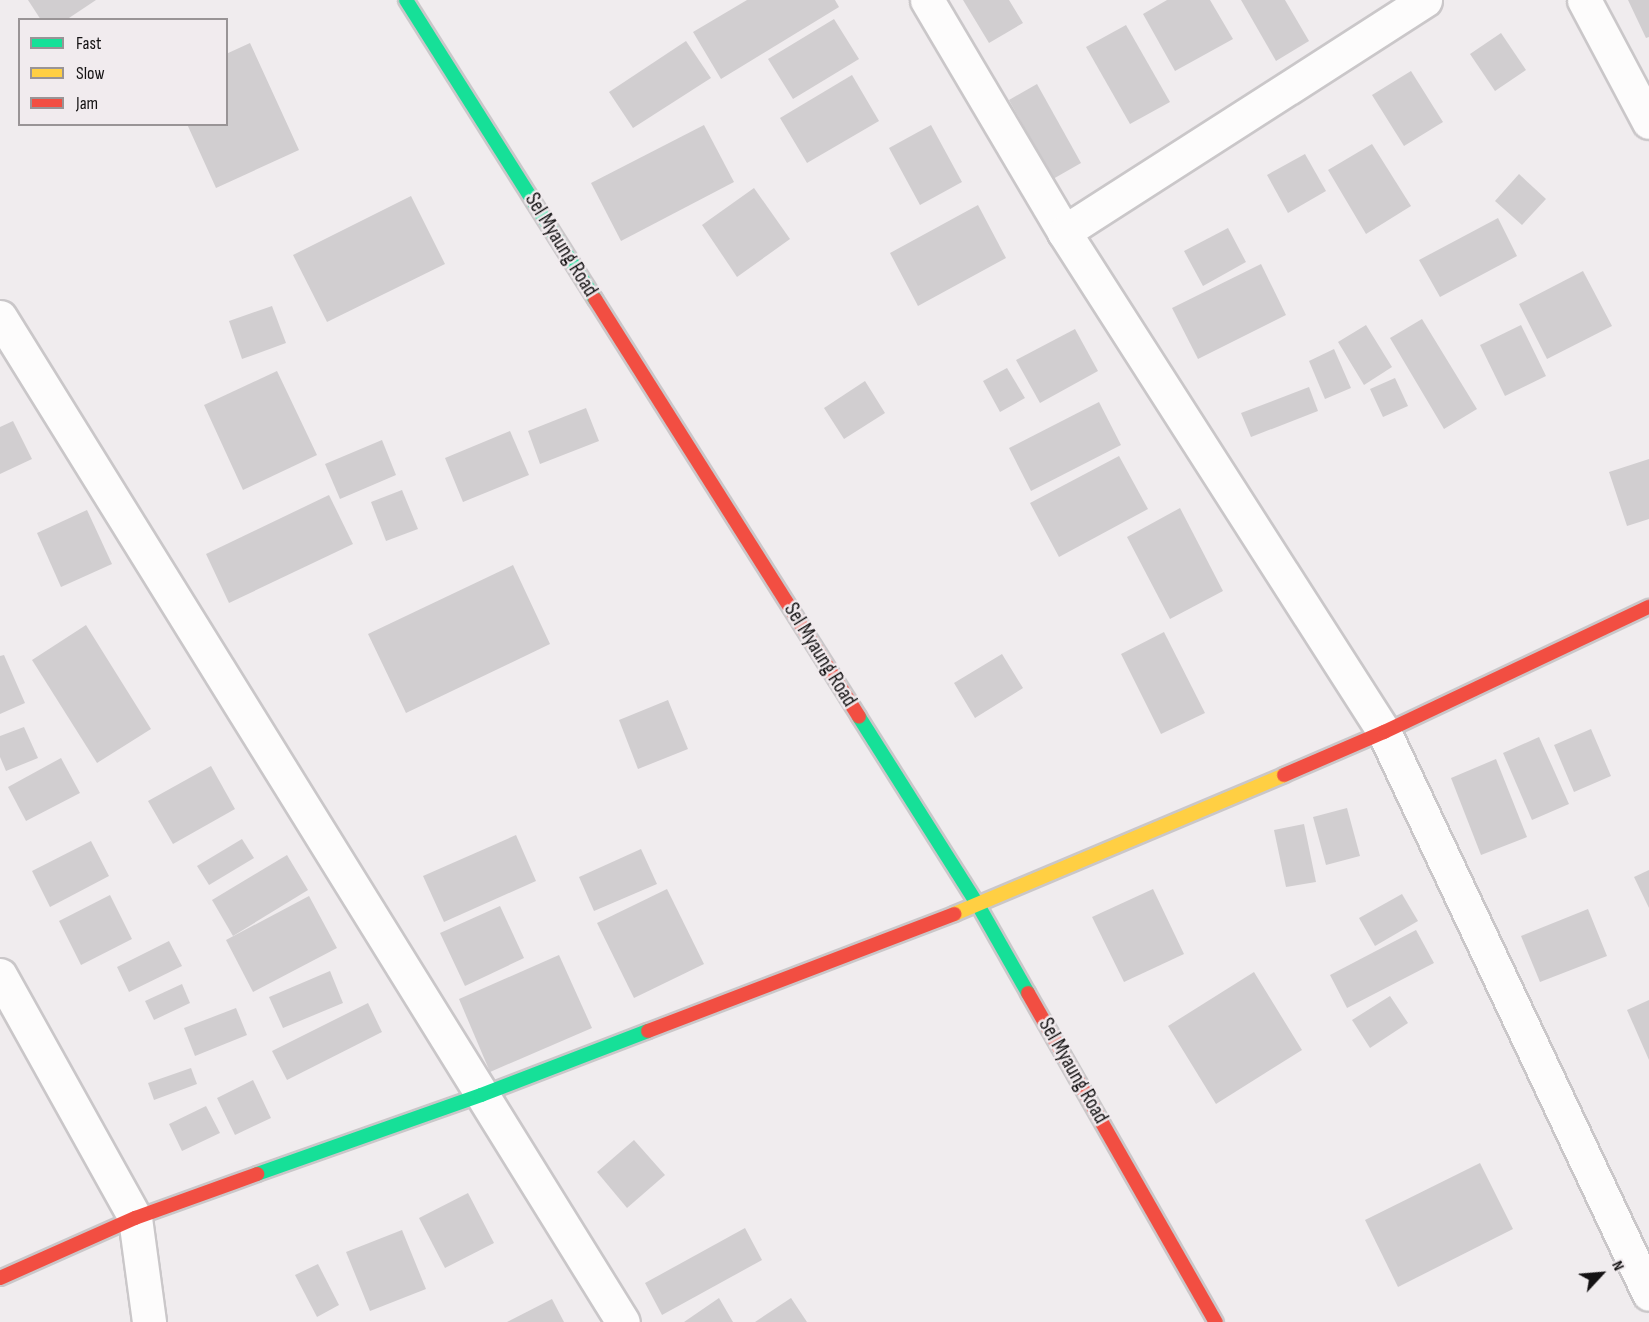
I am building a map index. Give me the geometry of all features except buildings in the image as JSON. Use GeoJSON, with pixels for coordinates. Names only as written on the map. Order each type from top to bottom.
{"type":"FeatureCollection","features":[{"type":"Feature","properties":{"kind":"street","name":"Sel Myaung Road"},"geometry":{"type":"LineString","coordinates":[[406,0],[978,905],[1216,1322]]}},
{"type":"Feature","properties":{"kind":"street"},"geometry":{"type":"LineString","coordinates":[[927,0],[1064,232],[1384,732],[1649,1294]]}},
{"type":"Feature","properties":{"kind":"street"},"geometry":{"type":"LineString","coordinates":[[1064,232],[1425,0]]}},
{"type":"Feature","properties":{"kind":"street"},"geometry":{"type":"LineString","coordinates":[[1584,0],[1649,122]]}},
{"type":"Feature","properties":{"kind":"street"},"geometry":{"type":"LineString","coordinates":[[0,317],[623,1322]]}},
{"type":"Feature","properties":{"kind":"street"},"geometry":{"type":"LineString","coordinates":[[0,1278],[135,1218],[481,1095],[978,905],[1384,732],[1649,607]]}},
{"type":"Feature","properties":{"kind":"street"},"geometry":{"type":"LineString","coordinates":[[0,975],[135,1218],[149,1322]]}},
{"type":"Feature","properties":{"kind":"traffic: fast"},"geometry":{"type":"LineString","coordinates":[[406,0],[595,299]]}},
{"type":"Feature","properties":{"kind":"traffic: fast"},"geometry":{"type":"LineString","coordinates":[[859,717],[978,905],[1028,993]]}},
{"type":"Feature","properties":{"kind":"traffic: fast"},"geometry":{"type":"LineString","coordinates":[[257,1174],[481,1095],[648,1031]]}},
{"type":"Feature","properties":{"kind":"traffic: slow"},"geometry":{"type":"LineString","coordinates":[[954,914],[1284,775]]}},
{"type":"Feature","properties":{"kind":"traffic: jam"},"geometry":{"type":"LineString","coordinates":[[595,299],[859,717]]}},
{"type":"Feature","properties":{"kind":"traffic: jam"},"geometry":{"type":"LineString","coordinates":[[1284,775],[1384,732],[1649,607]]}},
{"type":"Feature","properties":{"kind":"traffic: jam"},"geometry":{"type":"LineString","coordinates":[[648,1031],[954,914]]}},
{"type":"Feature","properties":{"kind":"traffic: jam"},"geometry":{"type":"LineString","coordinates":[[1028,993],[1216,1322]]}},
{"type":"Feature","properties":{"kind":"traffic: jam"},"geometry":{"type":"LineString","coordinates":[[0,1278],[135,1218],[257,1174]]}}]}
